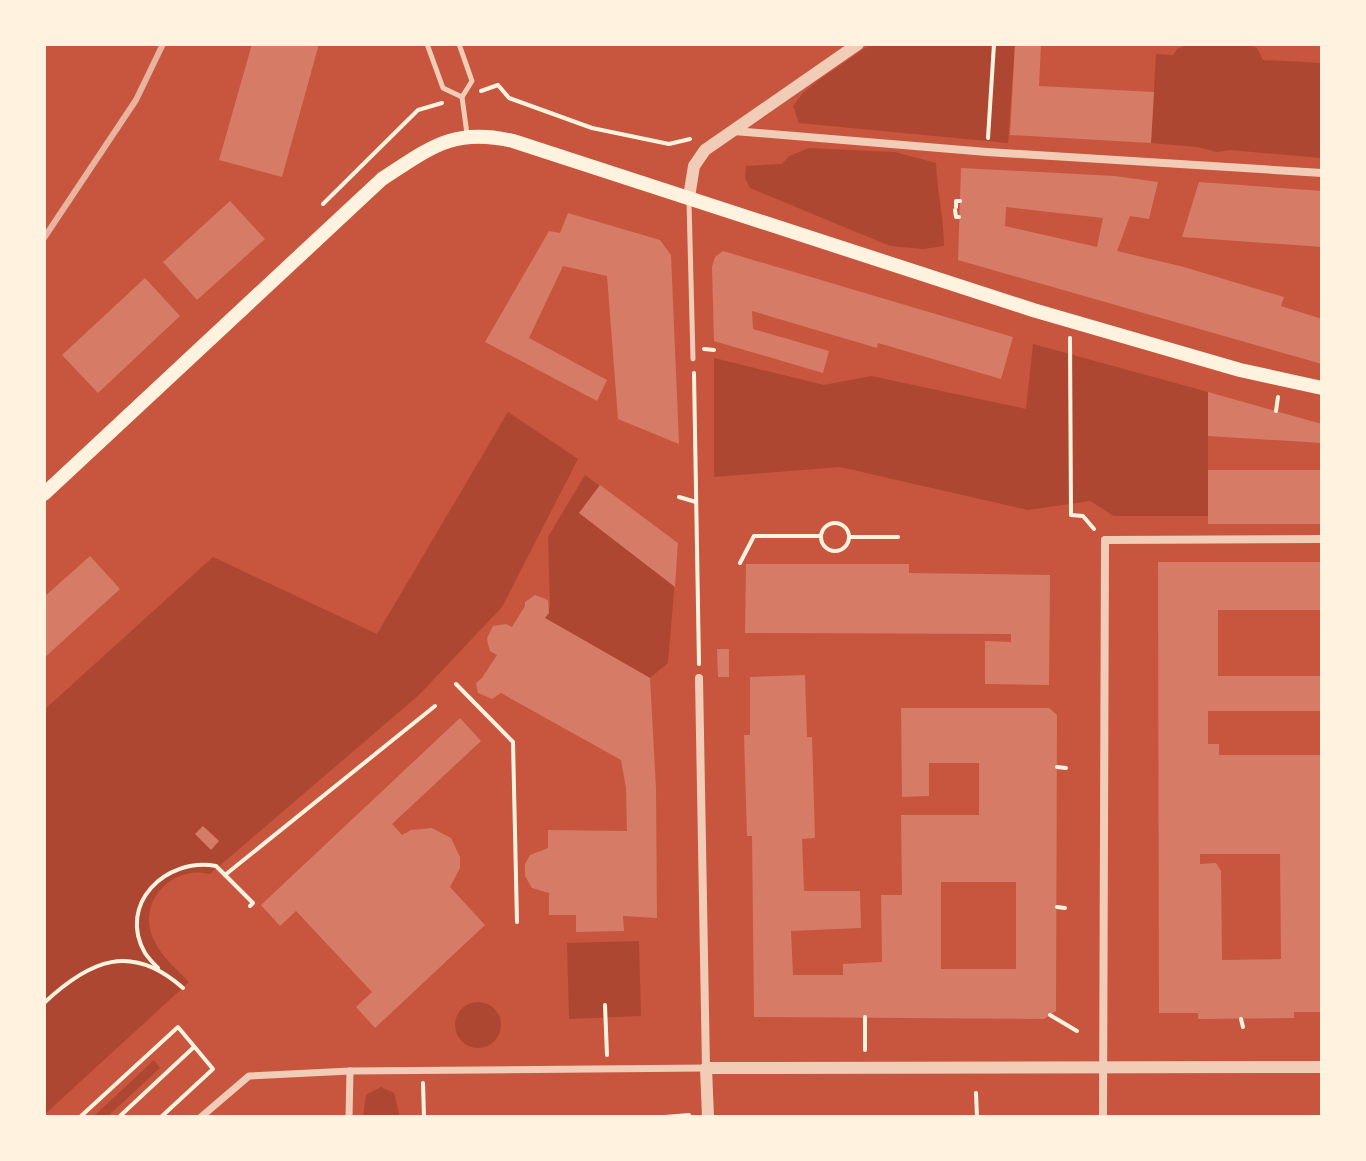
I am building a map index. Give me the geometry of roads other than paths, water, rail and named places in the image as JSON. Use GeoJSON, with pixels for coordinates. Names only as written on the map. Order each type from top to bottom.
{"type":"FeatureCollection","features":[{"type":"Feature","properties":{"kind":"main road"},"geometry":{"type":"LineString","coordinates":[[44,494],[382,179],[443,141],[467,135],[489,135],[513,141],[1033,310],[1240,370],[1322,388]]}},
{"type":"Feature","properties":{"kind":"street"},"geometry":{"type":"LineString","coordinates":[[689,197],[691,177],[698,158],[858,44]]}},
{"type":"Feature","properties":{"kind":"street"},"geometry":{"type":"LineString","coordinates":[[734,131],[987,152],[1322,173]]}},
{"type":"Feature","properties":{"kind":"street"},"geometry":{"type":"LineString","coordinates":[[1103,1117],[1105,540],[1322,539]]}},
{"type":"Feature","properties":{"kind":"street"},"geometry":{"type":"LineString","coordinates":[[699,678],[708,1117]]}},
{"type":"Feature","properties":{"kind":"street"},"geometry":{"type":"LineString","coordinates":[[201,1117],[249,1076],[350,1071],[1322,1067]]}},
{"type":"Feature","properties":{"kind":"street"},"geometry":{"type":"LineString","coordinates":[[349,1117],[350,1071]]}},
{"type":"Feature","properties":{"kind":"lane"},"geometry":{"type":"LineString","coordinates":[[427,44],[443,88],[462,97]]}},
{"type":"Feature","properties":{"kind":"lane"},"geometry":{"type":"LineString","coordinates":[[459,44],[472,81],[462,97],[467,135]]}},
{"type":"Feature","properties":{"kind":"lane"},"geometry":{"type":"LineString","coordinates":[[689,197],[693,359]]}},
{"type":"Feature","properties":{"kind":"railway"},"geometry":{"type":"LineString","coordinates":[[44,238],[136,100],[163,44]]}}]}
